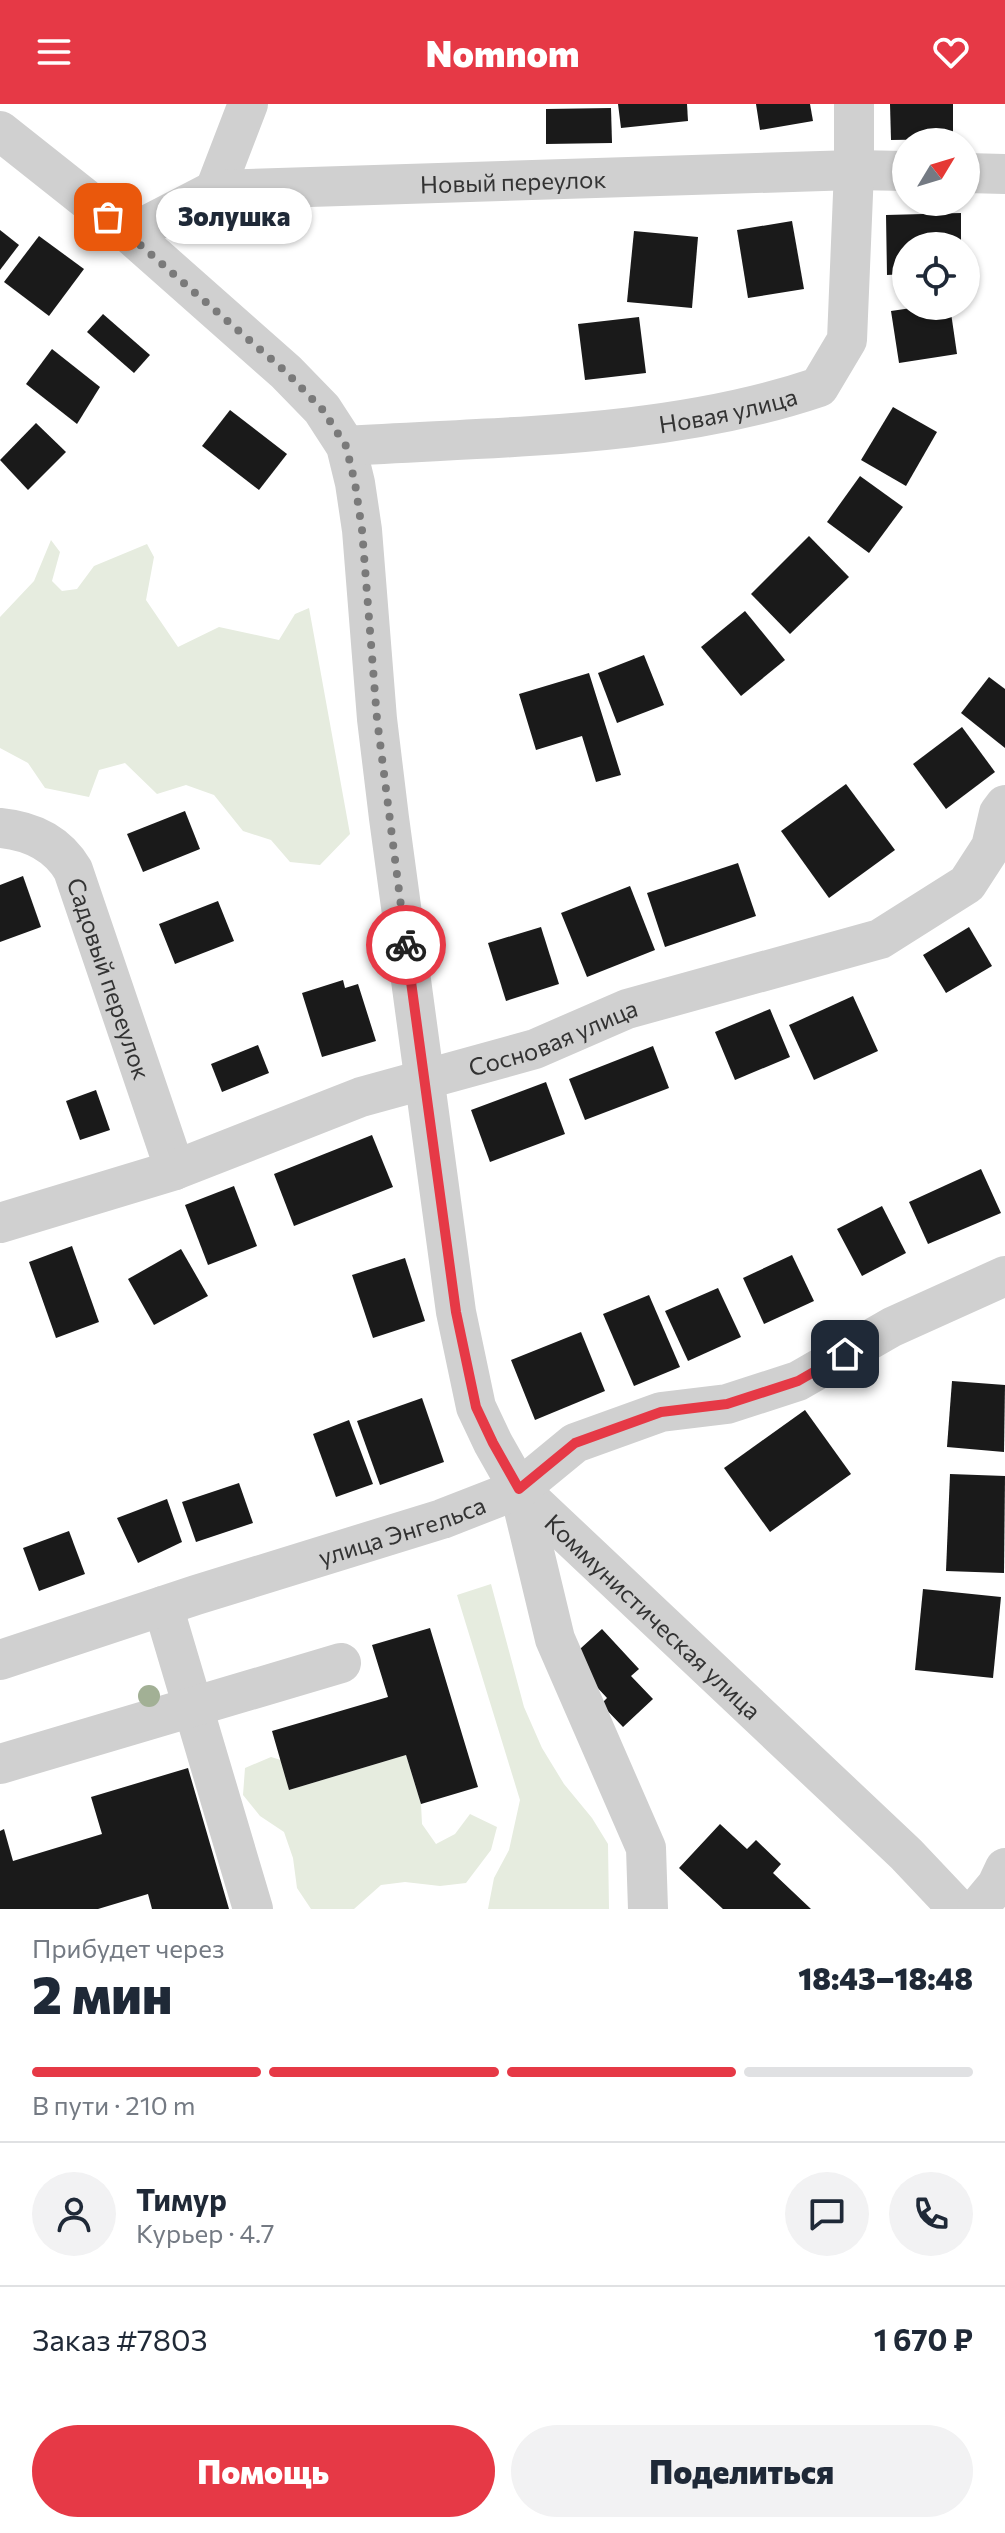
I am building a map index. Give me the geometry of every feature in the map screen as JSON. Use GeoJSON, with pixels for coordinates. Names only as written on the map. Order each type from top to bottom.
{"type":"FeatureCollection","features":[{"type":"Feature","properties":{"kind":"street"},"geometry":{"type":"LineString","coordinates":[[215,190],[248,104]]}},
{"type":"Feature","properties":{"kind":"street","name":"Новая улица"},"geometry":{"type":"LineString","coordinates":[[346,446],[632,428],[780,400],[819,387],[847,340],[854,104]]}},
{"type":"Feature","properties":{"kind":"street","name":"Коммунистическая улица"},"geometry":{"type":"LineString","coordinates":[[0,131],[130,234],[286,372],[322,409],[346,446],[362,530],[381,748],[456,1312],[476,1407],[493,1443],[519,1489],[906,1854],[958,1909]]}},
{"type":"Feature","properties":{"kind":"street","name":"Новый переулок"},"geometry":{"type":"LineString","coordinates":[[130,234],[215,190],[892,171]]}},
{"type":"Feature","properties":{"kind":"street"},"geometry":{"type":"LineString","coordinates":[[980,173],[1005,174]]}},
{"type":"Feature","properties":{"kind":"street","name":"Сосновая улица"},"geometry":{"type":"LineString","coordinates":[[0,1223],[175,1170],[361,1097],[535,1049],[627,1009],[880,939],[967,884],[991,847],[999,813],[1005,805]]}},
{"type":"Feature","properties":{"kind":"street","name":"Садовый переулок"},"geometry":{"type":"LineString","coordinates":[[0,828],[48,842],[64,854],[73,870],[175,1170]]}},
{"type":"Feature","properties":{"kind":"street","name":"улица Энгельса"},"geometry":{"type":"LineString","coordinates":[[0,1660],[442,1519],[519,1489],[575,1443],[661,1412],[727,1404],[798,1381],[892,1327],[999,1285]]}},
{"type":"Feature","properties":{"kind":"street"},"geometry":{"type":"LineString","coordinates":[[519,1489],[555,1639],[646,1848],[648,1909]]}},
{"type":"Feature","properties":{"kind":"street"},"geometry":{"type":"LineString","coordinates":[[163,1606],[253,1909]]}},
{"type":"Feature","properties":{"kind":"street"},"geometry":{"type":"LineString","coordinates":[[26,1769],[193,1707],[341,1663]]}},
{"type":"Feature","properties":{"kind":"street"},"geometry":{"type":"LineString","coordinates":[[977,1909],[997,1885],[1005,1868]]}},
{"type":"Feature","properties":{"kind":"shaded area"},"geometry":{"type":"Polygon","coordinates":[[[51,540],[60,552],[52,581],[62,591],[77,589],[94,566],[147,544],[154,557],[146,600],[178,647],[219,627],[279,640],[295,614],[309,608],[350,834],[320,865],[290,862],[271,840],[243,831],[214,795],[186,785],[157,794],[125,763],[99,770],[89,797],[45,788],[28,763],[0,748],[0,617],[34,581],[51,540]]]}},
{"type":"Feature","properties":{"kind":"shaded area"},"geometry":{"type":"Polygon","coordinates":[[[491,1584],[524,1707],[542,1748],[608,1844],[609,1909],[488,1909],[494,1878],[509,1850],[520,1800],[457,1595],[491,1584]]]}},
{"type":"Feature","properties":{"kind":"shaded area"},"geometry":{"type":"Polygon","coordinates":[[[406,1755],[421,1804],[422,1824],[436,1844],[455,1834],[470,1814],[497,1827],[491,1850],[466,1883],[440,1886],[405,1882],[381,1885],[354,1909],[311,1909],[297,1888],[293,1858],[284,1832],[260,1816],[243,1795],[245,1768],[271,1757],[281,1760],[289,1790],[406,1755]]]}},
{"type":"Feature","properties":{"kind":"building"},"geometry":{"type":"Polygon","coordinates":[[[618,104],[687,104],[688,121],[621,128],[618,104]]]}},
{"type":"Feature","properties":{"kind":"building"},"geometry":{"type":"Polygon","coordinates":[[[756,104],[810,104],[813,121],[760,130],[756,104]]]}},
{"type":"Feature","properties":{"kind":"building"},"geometry":{"type":"Polygon","coordinates":[[[890,104],[953,104],[953,128],[892,128],[891,140],[890,104]]]}},
{"type":"Feature","properties":{"kind":"building"},"geometry":{"type":"Polygon","coordinates":[[[611,108],[612,143],[546,144],[546,109],[611,108]]]}},
{"type":"Feature","properties":{"kind":"building"},"geometry":{"type":"Polygon","coordinates":[[[886,215],[961,216],[961,232],[892,232],[892,275],[887,275],[886,215]]]}},
{"type":"Feature","properties":{"kind":"building"},"geometry":{"type":"Polygon","coordinates":[[[792,221],[804,289],[748,298],[737,230],[792,221]]]}},
{"type":"Feature","properties":{"kind":"building"},"geometry":{"type":"Polygon","coordinates":[[[0,230],[19,245],[0,270],[0,230]]]}},
{"type":"Feature","properties":{"kind":"building"},"geometry":{"type":"Polygon","coordinates":[[[634,231],[698,237],[692,308],[627,302],[634,231]]]}},
{"type":"Feature","properties":{"kind":"building"},"geometry":{"type":"Polygon","coordinates":[[[39,236],[84,269],[49,316],[4,282],[39,236]]]}},
{"type":"Feature","properties":{"kind":"building"},"geometry":{"type":"Polygon","coordinates":[[[103,314],[150,355],[134,373],[87,332],[103,314]]]}},
{"type":"Feature","properties":{"kind":"building"},"geometry":{"type":"Polygon","coordinates":[[[639,317],[646,373],[585,380],[578,324],[639,317]]]}},
{"type":"Feature","properties":{"kind":"building"},"geometry":{"type":"Polygon","coordinates":[[[892,320],[952,320],[957,354],[899,363],[892,320]]]}},
{"type":"Feature","properties":{"kind":"building"},"geometry":{"type":"Polygon","coordinates":[[[52,349],[100,387],[77,424],[26,384],[52,349]]]}},
{"type":"Feature","properties":{"kind":"building"},"geometry":{"type":"Polygon","coordinates":[[[893,407],[937,432],[906,486],[861,460],[893,407]]]}},
{"type":"Feature","properties":{"kind":"building"},"geometry":{"type":"Polygon","coordinates":[[[230,410],[287,454],[259,490],[202,446],[230,410]]]}},
{"type":"Feature","properties":{"kind":"building"},"geometry":{"type":"Polygon","coordinates":[[[36,423],[66,452],[28,490],[0,460],[36,423]]]}},
{"type":"Feature","properties":{"kind":"building"},"geometry":{"type":"Polygon","coordinates":[[[860,476],[903,507],[869,553],[827,522],[860,476]]]}},
{"type":"Feature","properties":{"kind":"building"},"geometry":{"type":"Polygon","coordinates":[[[809,536],[849,577],[790,634],[751,594],[809,536]]]}},
{"type":"Feature","properties":{"kind":"building"},"geometry":{"type":"Polygon","coordinates":[[[745,611],[785,660],[741,696],[701,647],[745,611]]]}},
{"type":"Feature","properties":{"kind":"building"},"geometry":{"type":"Polygon","coordinates":[[[644,655],[664,705],[617,723],[598,673],[644,655]]]}},
{"type":"Feature","properties":{"kind":"building"},"geometry":{"type":"Polygon","coordinates":[[[589,673],[621,775],[596,782],[582,736],[536,750],[519,694],[589,673]]]}},
{"type":"Feature","properties":{"kind":"building"},"geometry":{"type":"Polygon","coordinates":[[[989,677],[1005,689],[1005,748],[961,713],[989,677]]]}},
{"type":"Feature","properties":{"kind":"building"},"geometry":{"type":"Polygon","coordinates":[[[962,727],[995,772],[946,809],[913,764],[962,727]]]}},
{"type":"Feature","properties":{"kind":"building"},"geometry":{"type":"Polygon","coordinates":[[[846,784],[895,850],[829,898],[781,831],[846,784]]]}},
{"type":"Feature","properties":{"kind":"building"},"geometry":{"type":"Polygon","coordinates":[[[185,811],[200,849],[143,872],[127,834],[185,811]]]}},
{"type":"Feature","properties":{"kind":"building"},"geometry":{"type":"Polygon","coordinates":[[[738,863],[756,916],[665,947],[647,893],[738,863]]]}},
{"type":"Feature","properties":{"kind":"building"},"geometry":{"type":"Polygon","coordinates":[[[23,876],[41,927],[0,942],[0,885],[23,876]]]}},
{"type":"Feature","properties":{"kind":"building"},"geometry":{"type":"Polygon","coordinates":[[[630,886],[655,950],[587,977],[561,913],[630,886]]]}},
{"type":"Feature","properties":{"kind":"building"},"geometry":{"type":"Polygon","coordinates":[[[218,901],[234,941],[175,964],[159,924],[218,901]]]}},
{"type":"Feature","properties":{"kind":"building"},"geometry":{"type":"Polygon","coordinates":[[[541,927],[559,984],[506,1001],[488,943],[541,927]]]}},
{"type":"Feature","properties":{"kind":"building"},"geometry":{"type":"Polygon","coordinates":[[[969,927],[992,966],[946,993],[923,955],[969,927]]]}},
{"type":"Feature","properties":{"kind":"building"},"geometry":{"type":"Polygon","coordinates":[[[343,980],[345,988],[358,984],[376,1041],[322,1057],[302,993],[343,980]]]}},
{"type":"Feature","properties":{"kind":"building"},"geometry":{"type":"Polygon","coordinates":[[[853,996],[878,1051],[814,1080],[789,1025],[853,996]]]}},
{"type":"Feature","properties":{"kind":"building"},"geometry":{"type":"Polygon","coordinates":[[[770,1009],[790,1057],[735,1080],[715,1032],[770,1009]]]}},
{"type":"Feature","properties":{"kind":"building"},"geometry":{"type":"Polygon","coordinates":[[[258,1045],[269,1073],[222,1092],[211,1064],[258,1045]]]}},
{"type":"Feature","properties":{"kind":"building"},"geometry":{"type":"Polygon","coordinates":[[[653,1046],[669,1088],[585,1120],[569,1079],[653,1046]]]}},
{"type":"Feature","properties":{"kind":"building"},"geometry":{"type":"Polygon","coordinates":[[[546,1082],[565,1134],[490,1162],[471,1110],[546,1082]]]}},
{"type":"Feature","properties":{"kind":"building"},"geometry":{"type":"Polygon","coordinates":[[[96,1090],[110,1130],[80,1140],[66,1101],[96,1090]]]}},
{"type":"Feature","properties":{"kind":"building"},"geometry":{"type":"Polygon","coordinates":[[[372,1135],[393,1187],[294,1226],[274,1174],[372,1135]]]}},
{"type":"Feature","properties":{"kind":"building"},"geometry":{"type":"Polygon","coordinates":[[[981,1169],[1001,1213],[928,1244],[909,1202],[981,1169]]]}},
{"type":"Feature","properties":{"kind":"building"},"geometry":{"type":"Polygon","coordinates":[[[234,1186],[257,1246],[208,1265],[185,1205],[234,1186]]]}},
{"type":"Feature","properties":{"kind":"building"},"geometry":{"type":"Polygon","coordinates":[[[882,1206],[906,1253],[862,1276],[837,1229],[882,1206]]]}},
{"type":"Feature","properties":{"kind":"building"},"geometry":{"type":"Polygon","coordinates":[[[72,1246],[99,1322],[56,1338],[29,1262],[72,1246]]]}},
{"type":"Feature","properties":{"kind":"building"},"geometry":{"type":"Polygon","coordinates":[[[181,1249],[208,1296],[154,1325],[128,1279],[181,1249]]]}},
{"type":"Feature","properties":{"kind":"building"},"geometry":{"type":"Polygon","coordinates":[[[792,1255],[814,1301],[764,1324],[743,1278],[792,1255]]]}},
{"type":"Feature","properties":{"kind":"building"},"geometry":{"type":"Polygon","coordinates":[[[405,1258],[425,1321],[373,1338],[352,1275],[405,1258]]]}},
{"type":"Feature","properties":{"kind":"building"},"geometry":{"type":"Polygon","coordinates":[[[718,1288],[741,1337],[688,1361],[665,1311],[718,1288]]]}},
{"type":"Feature","properties":{"kind":"building"},"geometry":{"type":"Polygon","coordinates":[[[649,1295],[680,1367],[634,1386],[603,1314],[649,1295]]]}},
{"type":"Feature","properties":{"kind":"building"},"geometry":{"type":"Polygon","coordinates":[[[581,1332],[605,1391],[535,1420],[511,1360],[581,1332]]]}},
{"type":"Feature","properties":{"kind":"building"},"geometry":{"type":"Polygon","coordinates":[[[952,1381],[1005,1385],[1004,1452],[947,1447],[952,1381]]]}},
{"type":"Feature","properties":{"kind":"building"},"geometry":{"type":"Polygon","coordinates":[[[422,1398],[444,1462],[380,1485],[357,1421],[422,1398]]]}},
{"type":"Feature","properties":{"kind":"building"},"geometry":{"type":"Polygon","coordinates":[[[805,1410],[851,1474],[770,1532],[724,1468],[805,1410]]]}},
{"type":"Feature","properties":{"kind":"building"},"geometry":{"type":"Polygon","coordinates":[[[349,1420],[373,1484],[336,1497],[313,1434],[349,1420]]]}},
{"type":"Feature","properties":{"kind":"building"},"geometry":{"type":"Polygon","coordinates":[[[950,1474],[1005,1476],[1004,1573],[946,1571],[950,1474]]]}},
{"type":"Feature","properties":{"kind":"building"},"geometry":{"type":"Polygon","coordinates":[[[239,1483],[253,1523],[196,1542],[182,1502],[239,1483]]]}},
{"type":"Feature","properties":{"kind":"building"},"geometry":{"type":"Polygon","coordinates":[[[167,1499],[182,1542],[138,1563],[117,1518],[167,1499]]]}},
{"type":"Feature","properties":{"kind":"building"},"geometry":{"type":"Polygon","coordinates":[[[69,1531],[85,1574],[39,1591],[23,1548],[69,1531]]]}},
{"type":"Feature","properties":{"kind":"building"},"geometry":{"type":"Polygon","coordinates":[[[923,1589],[1001,1597],[993,1678],[915,1670],[923,1589]]]}},
{"type":"Feature","properties":{"kind":"building"},"geometry":{"type":"Polygon","coordinates":[[[430,1628],[478,1787],[421,1804],[406,1755],[289,1790],[272,1731],[388,1697],[372,1645],[430,1628]]]}},
{"type":"Feature","properties":{"kind":"building"},"geometry":{"type":"Polygon","coordinates":[[[602,1629],[639,1669],[631,1676],[653,1699],[623,1727],[601,1704],[607,1698],[570,1658],[602,1629]]]}},
{"type":"Feature","properties":{"kind":"building"},"geometry":{"type":"Polygon","coordinates":[[[188,1768],[229,1909],[152,1909],[148,1894],[98,1909],[0,1909],[0,1831],[4,1829],[13,1861],[102,1834],[91,1797],[188,1768]]]}},
{"type":"Feature","properties":{"kind":"building"},"geometry":{"type":"Polygon","coordinates":[[[720,1824],[747,1849],[756,1840],[781,1864],[773,1873],[811,1909],[723,1909],[679,1868],[720,1824]]]}},
{"type":"Feature","properties":{"kind":"way so far"},"geometry":{"type":"LineString","coordinates":[[108,217],[286,372],[322,409],[346,446],[362,530],[377,719],[406,945]]}},
{"type":"Feature","properties":{"kind":"place","name":"Золушка"},"geometry":{"type":"Point","coordinates":[108,217]}},
{"type":"Feature","properties":{"kind":"route"},"geometry":{"type":"LineString","coordinates":[[406,945],[456,1312],[476,1407],[519,1489],[575,1443],[661,1412],[727,1404],[798,1381],[845,1354]]}}]}
